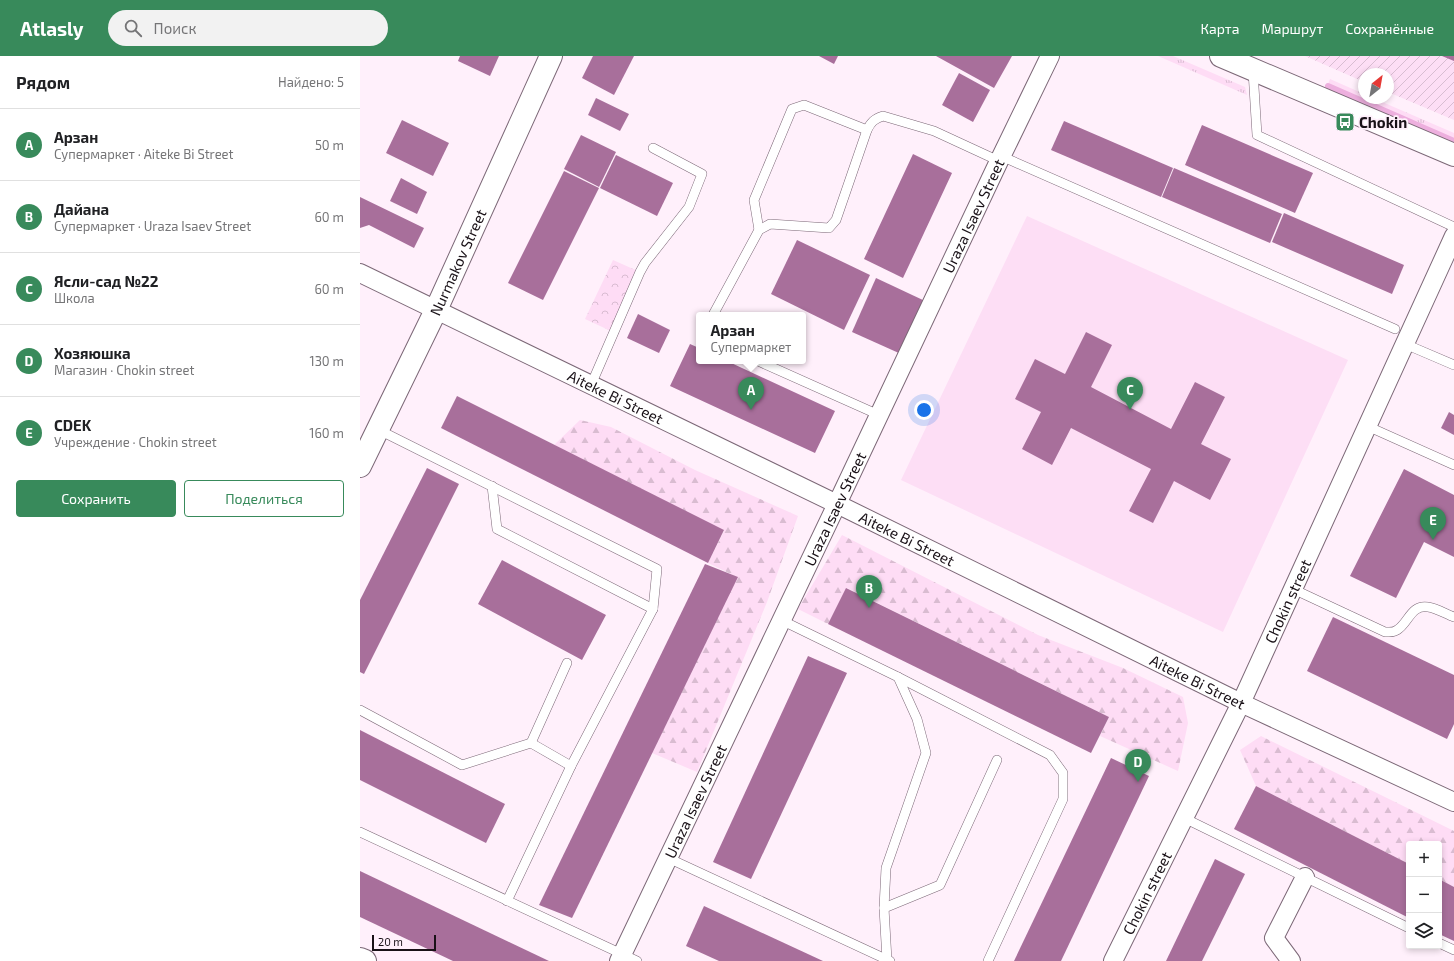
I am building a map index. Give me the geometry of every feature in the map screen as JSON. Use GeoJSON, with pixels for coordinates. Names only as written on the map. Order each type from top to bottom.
{"type":"FeatureCollection","features":[{"type":"Feature","properties":{"kind":"street","name":"Nurmakov Street"},"geometry":{"type":"LineString","coordinates":[[360,466],[379,430],[436,310],[551,56]]}},
{"type":"Feature","properties":{"kind":"street","name":"Uraza Isaev Street"},"geometry":{"type":"LineString","coordinates":[[626,958],[668,858],[1050,56]]}},
{"type":"Feature","properties":{"kind":"street"},"geometry":{"type":"LineString","coordinates":[[1221,56],[1454,154]]}},
{"type":"Feature","properties":{"kind":"street","name":"Chokin street"},"geometry":{"type":"LineString","coordinates":[[1113,961],[1241,703],[1454,236]]}},
{"type":"Feature","properties":{"kind":"street","name":"Aiteke Bi Street"},"geometry":{"type":"LineString","coordinates":[[360,273],[837,504],[1241,703],[1454,802]]}},
{"type":"Feature","properties":{"kind":"street"},"geometry":{"type":"LineString","coordinates":[[1291,961],[1274,938],[1305,877]]}},
{"type":"Feature","properties":{"kind":"street"},"geometry":{"type":"LineString","coordinates":[[360,959],[365,961]]}},
{"type":"Feature","properties":{"kind":"lane"},"geometry":{"type":"LineString","coordinates":[[1253,69],[1257,135],[1454,227]]}},
{"type":"Feature","properties":{"kind":"lane"},"geometry":{"type":"LineString","coordinates":[[759,230],[754,200],[792,109],[804,105],[867,130]]}},
{"type":"Feature","properties":{"kind":"lane"},"geometry":{"type":"LineString","coordinates":[[716,312],[759,230],[770,224],[829,228],[836,220],[870,123],[875,118],[883,116],[934,131],[1395,329]]}},
{"type":"Feature","properties":{"kind":"lane"},"geometry":{"type":"LineString","coordinates":[[591,385],[643,268],[689,207],[702,174],[653,148]]}},
{"type":"Feature","properties":{"kind":"lane"},"geometry":{"type":"LineString","coordinates":[[1405,344],[1454,365]]}},
{"type":"Feature","properties":{"kind":"lane"},"geometry":{"type":"LineString","coordinates":[[765,364],[879,415]]}},
{"type":"Feature","properties":{"kind":"lane"},"geometry":{"type":"LineString","coordinates":[[1367,426],[1454,465]]}},
{"type":"Feature","properties":{"kind":"lane"},"geometry":{"type":"LineString","coordinates":[[379,430],[657,569],[653,609],[571,766],[507,901]]}},
{"type":"Feature","properties":{"kind":"lane"},"geometry":{"type":"LineString","coordinates":[[492,486],[497,529],[653,609]]}},
{"type":"Feature","properties":{"kind":"lane"},"geometry":{"type":"LineString","coordinates":[[1293,588],[1385,632],[1398,630],[1410,614],[1418,608],[1427,606],[1454,617]]}},
{"type":"Feature","properties":{"kind":"lane"},"geometry":{"type":"LineString","coordinates":[[781,620],[898,677],[1050,755],[1062,773],[1063,799],[988,961]]}},
{"type":"Feature","properties":{"kind":"lane"},"geometry":{"type":"LineString","coordinates":[[360,710],[462,765],[531,743],[568,663]]}},
{"type":"Feature","properties":{"kind":"lane"},"geometry":{"type":"LineString","coordinates":[[668,858],[888,960],[884,908],[886,868],[926,753],[917,719],[898,677]]}},
{"type":"Feature","properties":{"kind":"lane"},"geometry":{"type":"LineString","coordinates":[[531,743],[571,766]]}},
{"type":"Feature","properties":{"kind":"lane"},"geometry":{"type":"LineString","coordinates":[[884,908],[940,885],[997,760]]}},
{"type":"Feature","properties":{"kind":"lane"},"geometry":{"type":"LineString","coordinates":[[1184,818],[1406,927]]}},
{"type":"Feature","properties":{"kind":"lane"},"geometry":{"type":"LineString","coordinates":[[360,832],[626,958]]}},
{"type":"Feature","properties":{"kind":"lane"},"geometry":{"type":"LineString","coordinates":[[1442,944],[1454,950]]}},
{"type":"Feature","properties":{"kind":"shaded area"},"geometry":{"type":"Polygon","coordinates":[[[1305,56],[1454,56],[1454,120],[1394,95],[1394,68],[1358,68],[1358,79],[1305,56]]]}},
{"type":"Feature","properties":{"kind":"shaded area"},"geometry":{"type":"Polygon","coordinates":[[[1027,216],[1348,360],[1223,632],[901,480],[1027,216]]]}},
{"type":"Feature","properties":{"kind":"green space"},"geometry":{"type":"Polygon","coordinates":[[[1158,56],[1173,56],[1245,87],[1247,95],[1158,56]]]}},
{"type":"Feature","properties":{"kind":"green space"},"geometry":{"type":"Polygon","coordinates":[[[1330,79],[1358,91],[1358,103],[1326,89],[1330,79]]]}},
{"type":"Feature","properties":{"kind":"green space"},"geometry":{"type":"Polygon","coordinates":[[[1361,104],[1387,104],[1454,133],[1454,144],[1361,104]]]}},
{"type":"Feature","properties":{"kind":"green space"},"geometry":{"type":"Polygon","coordinates":[[[613,260],[640,272],[613,332],[585,319],[613,260]]]}},
{"type":"Feature","properties":{"kind":"green space"},"geometry":{"type":"Polygon","coordinates":[[[580,420],[611,427],[695,470],[798,516],[767,602],[697,772],[652,753],[737,577],[708,563],[724,531],[554,445],[580,420]]]}},
{"type":"Feature","properties":{"kind":"green space"},"geometry":{"type":"Polygon","coordinates":[[[842,535],[1038,635],[1123,668],[1183,697],[1188,723],[1178,771],[1100,736],[1109,717],[847,588],[828,624],[798,609],[842,535]]]}},
{"type":"Feature","properties":{"kind":"green space"},"geometry":{"type":"Polygon","coordinates":[[[1261,736],[1454,831],[1454,887],[1442,881],[1442,841],[1406,841],[1406,862],[1256,786],[1240,750],[1261,736]]]}},
{"type":"Feature","properties":{"kind":"building"},"geometry":{"type":"Polygon","coordinates":[[[460,56],[499,56],[490,76],[458,61],[460,56]]]}},
{"type":"Feature","properties":{"kind":"building"},"geometry":{"type":"Polygon","coordinates":[[[593,56],[634,56],[614,95],[582,78],[593,56]]]}},
{"type":"Feature","properties":{"kind":"building"},"geometry":{"type":"Polygon","coordinates":[[[819,56],[838,56],[834,64],[819,56]]]}},
{"type":"Feature","properties":{"kind":"building"},"geometry":{"type":"Polygon","coordinates":[[[936,56],[1012,56],[994,88],[936,56]]]}},
{"type":"Feature","properties":{"kind":"building"},"geometry":{"type":"Polygon","coordinates":[[[1442,56],[1454,56],[1454,61],[1442,56]]]}},
{"type":"Feature","properties":{"kind":"building"},"geometry":{"type":"Polygon","coordinates":[[[959,73],[990,90],[973,122],[942,105],[959,73]]]}},
{"type":"Feature","properties":{"kind":"building"},"geometry":{"type":"Polygon","coordinates":[[[596,98],[629,114],[620,131],[588,115],[596,98]]]}},
{"type":"Feature","properties":{"kind":"building"},"geometry":{"type":"Polygon","coordinates":[[[402,120],[449,143],[433,176],[386,153],[402,120]]]}},
{"type":"Feature","properties":{"kind":"building"},"geometry":{"type":"Polygon","coordinates":[[[1064,121],[1173,168],[1161,197],[1051,150],[1064,121]]]}},
{"type":"Feature","properties":{"kind":"building"},"geometry":{"type":"Polygon","coordinates":[[[1202,125],[1313,173],[1295,213],[1185,165],[1202,125]]]}},
{"type":"Feature","properties":{"kind":"building"},"geometry":{"type":"Polygon","coordinates":[[[581,135],[616,152],[599,187],[564,169],[581,135]]]}},
{"type":"Feature","properties":{"kind":"building"},"geometry":{"type":"Polygon","coordinates":[[[913,154],[952,173],[903,278],[864,259],[913,154]]]}},
{"type":"Feature","properties":{"kind":"building"},"geometry":{"type":"Polygon","coordinates":[[[616,155],[673,183],[657,216],[600,188],[616,155]]]}},
{"type":"Feature","properties":{"kind":"building"},"geometry":{"type":"Polygon","coordinates":[[[1174,168],[1282,214],[1270,243],[1162,197],[1174,168]]]}},
{"type":"Feature","properties":{"kind":"building"},"geometry":{"type":"Polygon","coordinates":[[[564,171],[599,188],[543,300],[508,283],[564,171]]]}},
{"type":"Feature","properties":{"kind":"building"},"geometry":{"type":"Polygon","coordinates":[[[401,178],[427,192],[417,214],[390,201],[401,178]]]}},
{"type":"Feature","properties":{"kind":"building"},"geometry":{"type":"Polygon","coordinates":[[[360,197],[424,228],[414,248],[369,225],[360,228],[360,197]]]}},
{"type":"Feature","properties":{"kind":"building"},"geometry":{"type":"Polygon","coordinates":[[[1284,213],[1404,265],[1392,294],[1272,242],[1284,213]]]}},
{"type":"Feature","properties":{"kind":"building"},"geometry":{"type":"Polygon","coordinates":[[[797,240],[870,275],[844,330],[771,294],[797,240]]]}},
{"type":"Feature","properties":{"kind":"building"},"geometry":{"type":"Polygon","coordinates":[[[876,278],[925,301],[901,354],[852,332],[876,278]]]}},
{"type":"Feature","properties":{"kind":"building"},"geometry":{"type":"Polygon","coordinates":[[[638,314],[670,330],[659,353],[627,338],[638,314]]]}},
{"type":"Feature","properties":{"kind":"building"},"geometry":{"type":"Polygon","coordinates":[[[1086,332],[1112,345],[1091,387],[1171,429],[1195,382],[1225,397],[1201,444],[1231,459],[1210,500],[1174,481],[1153,523],[1129,511],[1151,469],[1071,428],[1052,465],[1022,449],[1041,412],[1015,399],[1035,359],[1065,374],[1086,332]]]}},
{"type":"Feature","properties":{"kind":"building"},"geometry":{"type":"Polygon","coordinates":[[[690,344],[696,347],[696,364],[733,364],[835,411],[815,453],[670,386],[690,344]]]}},
{"type":"Feature","properties":{"kind":"building"},"geometry":{"type":"Polygon","coordinates":[[[457,396],[724,530],[708,563],[441,428],[457,396]]]}},
{"type":"Feature","properties":{"kind":"building"},"geometry":{"type":"Polygon","coordinates":[[[1449,412],[1454,415],[1454,435],[1441,428],[1449,412]]]}},
{"type":"Feature","properties":{"kind":"building"},"geometry":{"type":"Polygon","coordinates":[[[427,468],[459,484],[364,674],[360,672],[360,600],[427,468]]]}},
{"type":"Feature","properties":{"kind":"building"},"geometry":{"type":"Polygon","coordinates":[[[1404,469],[1454,495],[1454,557],[1424,542],[1396,598],[1350,576],[1404,469]]]}},
{"type":"Feature","properties":{"kind":"building"},"geometry":{"type":"Polygon","coordinates":[[[502,560],[606,615],[582,660],[478,604],[502,560]]]}},
{"type":"Feature","properties":{"kind":"building"},"geometry":{"type":"Polygon","coordinates":[[[705,564],[738,577],[572,918],[539,905],[705,564]]]}},
{"type":"Feature","properties":{"kind":"building"},"geometry":{"type":"Polygon","coordinates":[[[846,588],[1109,717],[1091,753],[828,624],[846,588]]]}},
{"type":"Feature","properties":{"kind":"building"},"geometry":{"type":"Polygon","coordinates":[[[1333,617],[1454,675],[1454,724],[1447,739],[1307,671],[1333,617]]]}},
{"type":"Feature","properties":{"kind":"building"},"geometry":{"type":"Polygon","coordinates":[[[808,656],[847,673],[751,879],[713,862],[808,656]]]}},
{"type":"Feature","properties":{"kind":"building"},"geometry":{"type":"Polygon","coordinates":[[[360,730],[505,804],[486,843],[360,780],[360,730]]]}},
{"type":"Feature","properties":{"kind":"building"},"geometry":{"type":"Polygon","coordinates":[[[1111,758],[1149,776],[1061,961],[1014,961],[1111,758]]]}},
{"type":"Feature","properties":{"kind":"building"},"geometry":{"type":"Polygon","coordinates":[[[1256,786],[1406,862],[1406,916],[1234,829],[1256,786]]]}},
{"type":"Feature","properties":{"kind":"building"},"geometry":{"type":"Polygon","coordinates":[[[1215,859],[1245,874],[1202,961],[1166,961],[1215,859]]]}},
{"type":"Feature","properties":{"kind":"building"},"geometry":{"type":"Polygon","coordinates":[[[360,871],[549,961],[453,961],[360,917],[360,871]]]}},
{"type":"Feature","properties":{"kind":"building"},"geometry":{"type":"Polygon","coordinates":[[[1442,881],[1454,887],[1454,941],[1442,935],[1442,881]]]}},
{"type":"Feature","properties":{"kind":"building"},"geometry":{"type":"Polygon","coordinates":[[[704,906],[823,961],[719,961],[686,946],[704,906]]]}},
{"type":"Feature","properties":{"kind":"waterway"},"geometry":{"type":"LineString","coordinates":[[1328,86],[1454,141]]}},
{"type":"Feature","properties":{"kind":"place","name":"Chokin"},"geometry":{"type":"Point","coordinates":[1345,122]}},
{"type":"Feature","properties":{"kind":"place","name":"Арзан"},"geometry":{"type":"Point","coordinates":[751,410]}},
{"type":"Feature","properties":{"kind":"place","name":"Ясли-сад №22"},"geometry":{"type":"Point","coordinates":[1130,410]}},
{"type":"Feature","properties":{"kind":"place","name":"CDEK"},"geometry":{"type":"Point","coordinates":[1433,540]}},
{"type":"Feature","properties":{"kind":"place","name":"Дайана"},"geometry":{"type":"Point","coordinates":[869,608]}},
{"type":"Feature","properties":{"kind":"place","name":"Хозяюшка"},"geometry":{"type":"Point","coordinates":[1138,782]}}]}
